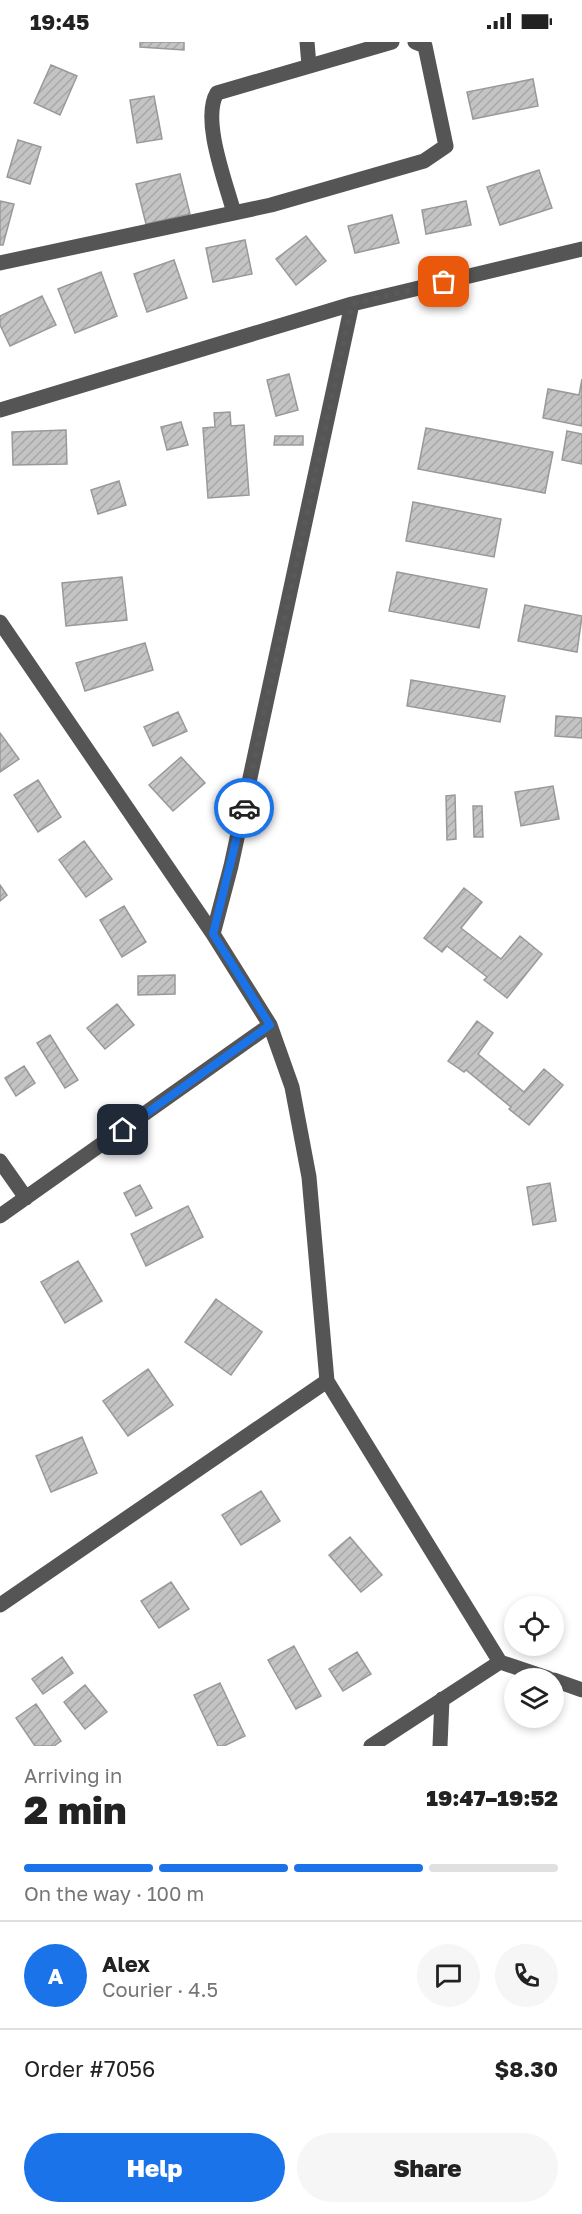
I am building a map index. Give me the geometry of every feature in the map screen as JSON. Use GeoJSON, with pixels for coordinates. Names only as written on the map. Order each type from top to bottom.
{"type":"FeatureCollection","features":[{"type":"Feature","properties":{"kind":"street"},"geometry":{"type":"LineString","coordinates":[[307,42],[309,65]]}},
{"type":"Feature","properties":{"kind":"street"},"geometry":{"type":"LineString","coordinates":[[234,213],[212,128],[211,103],[217,93],[392,42]]}},
{"type":"Feature","properties":{"kind":"street"},"geometry":{"type":"LineString","coordinates":[[0,263],[271,205],[424,161],[446,146],[425,46],[415,42]]}},
{"type":"Feature","properties":{"kind":"street"},"geometry":{"type":"LineString","coordinates":[[0,410],[352,304],[582,249]]}},
{"type":"Feature","properties":{"kind":"street"},"geometry":{"type":"LineString","coordinates":[[213,934],[231,866],[352,304]]}},
{"type":"Feature","properties":{"kind":"street"},"geometry":{"type":"LineString","coordinates":[[0,622],[213,934],[270,1025],[292,1087],[309,1177],[327,1381],[500,1662],[518,1668]]}},
{"type":"Feature","properties":{"kind":"street"},"geometry":{"type":"LineString","coordinates":[[0,1216],[270,1025]]}},
{"type":"Feature","properties":{"kind":"street"},"geometry":{"type":"LineString","coordinates":[[0,1161],[26,1198]]}},
{"type":"Feature","properties":{"kind":"street"},"geometry":{"type":"LineString","coordinates":[[0,1605],[327,1381]]}},
{"type":"Feature","properties":{"kind":"street"},"geometry":{"type":"LineString","coordinates":[[371,1746],[500,1662]]}},
{"type":"Feature","properties":{"kind":"street"},"geometry":{"type":"LineString","coordinates":[[564,1684],[582,1690]]}},
{"type":"Feature","properties":{"kind":"street"},"geometry":{"type":"LineString","coordinates":[[440,1746],[442,1699]]}},
{"type":"Feature","properties":{"kind":"building"},"geometry":{"type":"Polygon","coordinates":[[[140,42],[184,42],[184,50],[140,47],[140,42]]]}},
{"type":"Feature","properties":{"kind":"building"},"geometry":{"type":"Polygon","coordinates":[[[51,65],[77,76],[60,115],[34,103],[51,65]]]}},
{"type":"Feature","properties":{"kind":"building"},"geometry":{"type":"Polygon","coordinates":[[[533,79],[538,106],[473,119],[467,92],[533,79]]]}},
{"type":"Feature","properties":{"kind":"building"},"geometry":{"type":"Polygon","coordinates":[[[154,96],[162,139],[137,143],[130,100],[154,96]]]}},
{"type":"Feature","properties":{"kind":"building"},"geometry":{"type":"Polygon","coordinates":[[[18,140],[41,147],[30,184],[7,177],[18,140]]]}},
{"type":"Feature","properties":{"kind":"building"},"geometry":{"type":"Polygon","coordinates":[[[539,170],[552,208],[500,225],[487,187],[539,170]]]}},
{"type":"Feature","properties":{"kind":"building"},"geometry":{"type":"Polygon","coordinates":[[[180,174],[190,214],[146,224],[136,184],[180,174]]]}},
{"type":"Feature","properties":{"kind":"building"},"geometry":{"type":"Polygon","coordinates":[[[0,201],[14,204],[3,245],[0,245],[0,201]]]}},
{"type":"Feature","properties":{"kind":"building"},"geometry":{"type":"Polygon","coordinates":[[[466,201],[471,225],[426,234],[422,210],[466,201]]]}},
{"type":"Feature","properties":{"kind":"building"},"geometry":{"type":"Polygon","coordinates":[[[392,215],[399,243],[355,253],[348,226],[392,215]]]}},
{"type":"Feature","properties":{"kind":"building"},"geometry":{"type":"Polygon","coordinates":[[[306,236],[326,261],[296,285],[276,259],[306,236]]]}},
{"type":"Feature","properties":{"kind":"building"},"geometry":{"type":"Polygon","coordinates":[[[245,240],[252,274],[213,282],[206,248],[245,240]]]}},
{"type":"Feature","properties":{"kind":"building"},"geometry":{"type":"Polygon","coordinates":[[[174,260],[187,298],[147,312],[134,274],[174,260]]]}},
{"type":"Feature","properties":{"kind":"building"},"geometry":{"type":"Polygon","coordinates":[[[101,272],[117,316],[75,333],[58,289],[101,272]]]}},
{"type":"Feature","properties":{"kind":"building"},"geometry":{"type":"Polygon","coordinates":[[[42,296],[56,325],[10,346],[0,325],[0,316],[42,296]]]}},
{"type":"Feature","properties":{"kind":"building"},"geometry":{"type":"Polygon","coordinates":[[[289,374],[298,410],[276,416],[267,380],[289,374]]]}},
{"type":"Feature","properties":{"kind":"building"},"geometry":{"type":"Polygon","coordinates":[[[582,379],[582,426],[543,418],[548,389],[579,395],[582,379]]]}},
{"type":"Feature","properties":{"kind":"building"},"geometry":{"type":"Polygon","coordinates":[[[230,412],[231,426],[244,425],[249,495],[208,498],[203,428],[215,427],[214,413],[230,412]]]}},
{"type":"Feature","properties":{"kind":"building"},"geometry":{"type":"Polygon","coordinates":[[[181,422],[188,445],[167,450],[161,427],[181,422]]]}},
{"type":"Feature","properties":{"kind":"building"},"geometry":{"type":"Polygon","coordinates":[[[426,428],[553,452],[545,493],[418,469],[426,428]]]}},
{"type":"Feature","properties":{"kind":"building"},"geometry":{"type":"Polygon","coordinates":[[[66,430],[67,464],[13,465],[12,432],[66,430]]]}},
{"type":"Feature","properties":{"kind":"building"},"geometry":{"type":"Polygon","coordinates":[[[567,431],[582,434],[582,464],[562,460],[567,431]]]}},
{"type":"Feature","properties":{"kind":"building"},"geometry":{"type":"Polygon","coordinates":[[[275,436],[303,436],[303,445],[274,445],[275,436]]]}},
{"type":"Feature","properties":{"kind":"building"},"geometry":{"type":"Polygon","coordinates":[[[119,481],[126,505],[98,514],[91,490],[119,481]]]}},
{"type":"Feature","properties":{"kind":"building"},"geometry":{"type":"Polygon","coordinates":[[[413,502],[501,519],[494,557],[406,541],[413,502]]]}},
{"type":"Feature","properties":{"kind":"building"},"geometry":{"type":"Polygon","coordinates":[[[397,572],[487,589],[479,628],[389,611],[397,572]]]}},
{"type":"Feature","properties":{"kind":"building"},"geometry":{"type":"Polygon","coordinates":[[[122,577],[127,620],[66,626],[62,583],[122,577]]]}},
{"type":"Feature","properties":{"kind":"building"},"geometry":{"type":"Polygon","coordinates":[[[525,605],[582,616],[577,652],[518,641],[525,605]]]}},
{"type":"Feature","properties":{"kind":"building"},"geometry":{"type":"Polygon","coordinates":[[[145,643],[153,670],[85,691],[76,663],[145,643]]]}},
{"type":"Feature","properties":{"kind":"building"},"geometry":{"type":"Polygon","coordinates":[[[411,680],[505,696],[500,722],[407,706],[411,680]]]}},
{"type":"Feature","properties":{"kind":"building"},"geometry":{"type":"Polygon","coordinates":[[[178,712],[187,731],[153,746],[144,727],[178,712]]]}},
{"type":"Feature","properties":{"kind":"building"},"geometry":{"type":"Polygon","coordinates":[[[556,716],[582,718],[582,738],[555,736],[556,716]]]}},
{"type":"Feature","properties":{"kind":"building"},"geometry":{"type":"Polygon","coordinates":[[[0,733],[19,759],[0,772],[0,733]]]}},
{"type":"Feature","properties":{"kind":"building"},"geometry":{"type":"Polygon","coordinates":[[[181,757],[205,783],[173,811],[149,785],[181,757]]]}},
{"type":"Feature","properties":{"kind":"building"},"geometry":{"type":"Polygon","coordinates":[[[38,780],[61,817],[38,832],[14,795],[38,780]]]}},
{"type":"Feature","properties":{"kind":"building"},"geometry":{"type":"Polygon","coordinates":[[[553,786],[559,819],[521,826],[515,792],[553,786]]]}},
{"type":"Feature","properties":{"kind":"building"},"geometry":{"type":"Polygon","coordinates":[[[455,795],[456,839],[447,840],[446,796],[455,795]]]}},
{"type":"Feature","properties":{"kind":"building"},"geometry":{"type":"Polygon","coordinates":[[[473,806],[482,806],[483,837],[474,837],[473,806]]]}},
{"type":"Feature","properties":{"kind":"building"},"geometry":{"type":"Polygon","coordinates":[[[84,841],[112,879],[86,897],[59,860],[84,841]]]}},
{"type":"Feature","properties":{"kind":"building"},"geometry":{"type":"Polygon","coordinates":[[[0,885],[7,895],[0,901],[0,885]]]}},
{"type":"Feature","properties":{"kind":"building"},"geometry":{"type":"Polygon","coordinates":[[[464,888],[482,902],[461,928],[501,959],[520,936],[542,954],[507,998],[484,980],[487,977],[447,946],[442,952],[424,938],[464,888]]]}},
{"type":"Feature","properties":{"kind":"building"},"geometry":{"type":"Polygon","coordinates":[[[124,906],[146,942],[122,957],[100,920],[124,906]]]}},
{"type":"Feature","properties":{"kind":"building"},"geometry":{"type":"Polygon","coordinates":[[[175,975],[175,994],[138,995],[138,976],[175,975]]]}},
{"type":"Feature","properties":{"kind":"building"},"geometry":{"type":"Polygon","coordinates":[[[117,1004],[134,1025],[105,1049],[87,1028],[117,1004]]]}},
{"type":"Feature","properties":{"kind":"building"},"geometry":{"type":"Polygon","coordinates":[[[477,1021],[493,1033],[478,1054],[524,1092],[544,1069],[563,1085],[529,1125],[466,1070],[464,1072],[448,1061],[477,1021]]]}},
{"type":"Feature","properties":{"kind":"building"},"geometry":{"type":"Polygon","coordinates":[[[50,1035],[78,1080],[65,1088],[37,1043],[50,1035]]]}},
{"type":"Feature","properties":{"kind":"building"},"geometry":{"type":"Polygon","coordinates":[[[24,1066],[35,1083],[16,1096],[5,1078],[24,1066]]]}},
{"type":"Feature","properties":{"kind":"building"},"geometry":{"type":"Polygon","coordinates":[[[550,1183],[556,1221],[533,1225],[527,1187],[550,1183]]]}},
{"type":"Feature","properties":{"kind":"building"},"geometry":{"type":"Polygon","coordinates":[[[140,1185],[152,1208],[136,1216],[124,1193],[140,1185]]]}},
{"type":"Feature","properties":{"kind":"building"},"geometry":{"type":"Polygon","coordinates":[[[188,1206],[203,1237],[146,1266],[131,1234],[188,1206]]]}},
{"type":"Feature","properties":{"kind":"building"},"geometry":{"type":"Polygon","coordinates":[[[78,1261],[102,1301],[65,1323],[41,1282],[78,1261]]]}},
{"type":"Feature","properties":{"kind":"building"},"geometry":{"type":"Polygon","coordinates":[[[216,1299],[262,1332],[231,1375],[185,1342],[216,1299]]]}},
{"type":"Feature","properties":{"kind":"building"},"geometry":{"type":"Polygon","coordinates":[[[148,1369],[173,1405],[128,1436],[103,1401],[148,1369]]]}},
{"type":"Feature","properties":{"kind":"building"},"geometry":{"type":"Polygon","coordinates":[[[82,1437],[97,1473],[51,1492],[36,1456],[82,1437]]]}},
{"type":"Feature","properties":{"kind":"building"},"geometry":{"type":"Polygon","coordinates":[[[261,1491],[280,1521],[241,1545],[222,1515],[261,1491]]]}},
{"type":"Feature","properties":{"kind":"building"},"geometry":{"type":"Polygon","coordinates":[[[350,1537],[382,1575],[361,1592],[329,1555],[350,1537]]]}},
{"type":"Feature","properties":{"kind":"building"},"geometry":{"type":"Polygon","coordinates":[[[171,1582],[189,1609],[159,1628],[141,1601],[171,1582]]]}},
{"type":"Feature","properties":{"kind":"building"},"geometry":{"type":"Polygon","coordinates":[[[294,1646],[321,1696],[296,1709],[268,1660],[294,1646]]]}},
{"type":"Feature","properties":{"kind":"building"},"geometry":{"type":"Polygon","coordinates":[[[357,1652],[371,1674],[343,1691],[329,1669],[357,1652]]]}},
{"type":"Feature","properties":{"kind":"building"},"geometry":{"type":"Polygon","coordinates":[[[62,1657],[73,1673],[43,1694],[32,1679],[62,1657]]]}},
{"type":"Feature","properties":{"kind":"building"},"geometry":{"type":"Polygon","coordinates":[[[220,1683],[245,1736],[224,1746],[218,1746],[194,1695],[220,1683]]]}},
{"type":"Feature","properties":{"kind":"building"},"geometry":{"type":"Polygon","coordinates":[[[85,1685],[107,1712],[85,1729],[64,1702],[85,1685]]]}},
{"type":"Feature","properties":{"kind":"building"},"geometry":{"type":"Polygon","coordinates":[[[36,1704],[61,1741],[54,1746],[35,1746],[16,1718],[36,1704]]]}},
{"type":"Feature","properties":{"kind":"way so far"},"geometry":{"type":"LineString","coordinates":[[244,808],[352,304],[444,282]]}},
{"type":"Feature","properties":{"kind":"route"},"geometry":{"type":"LineString","coordinates":[[123,1130],[270,1025],[213,934],[244,808]]}}]}
